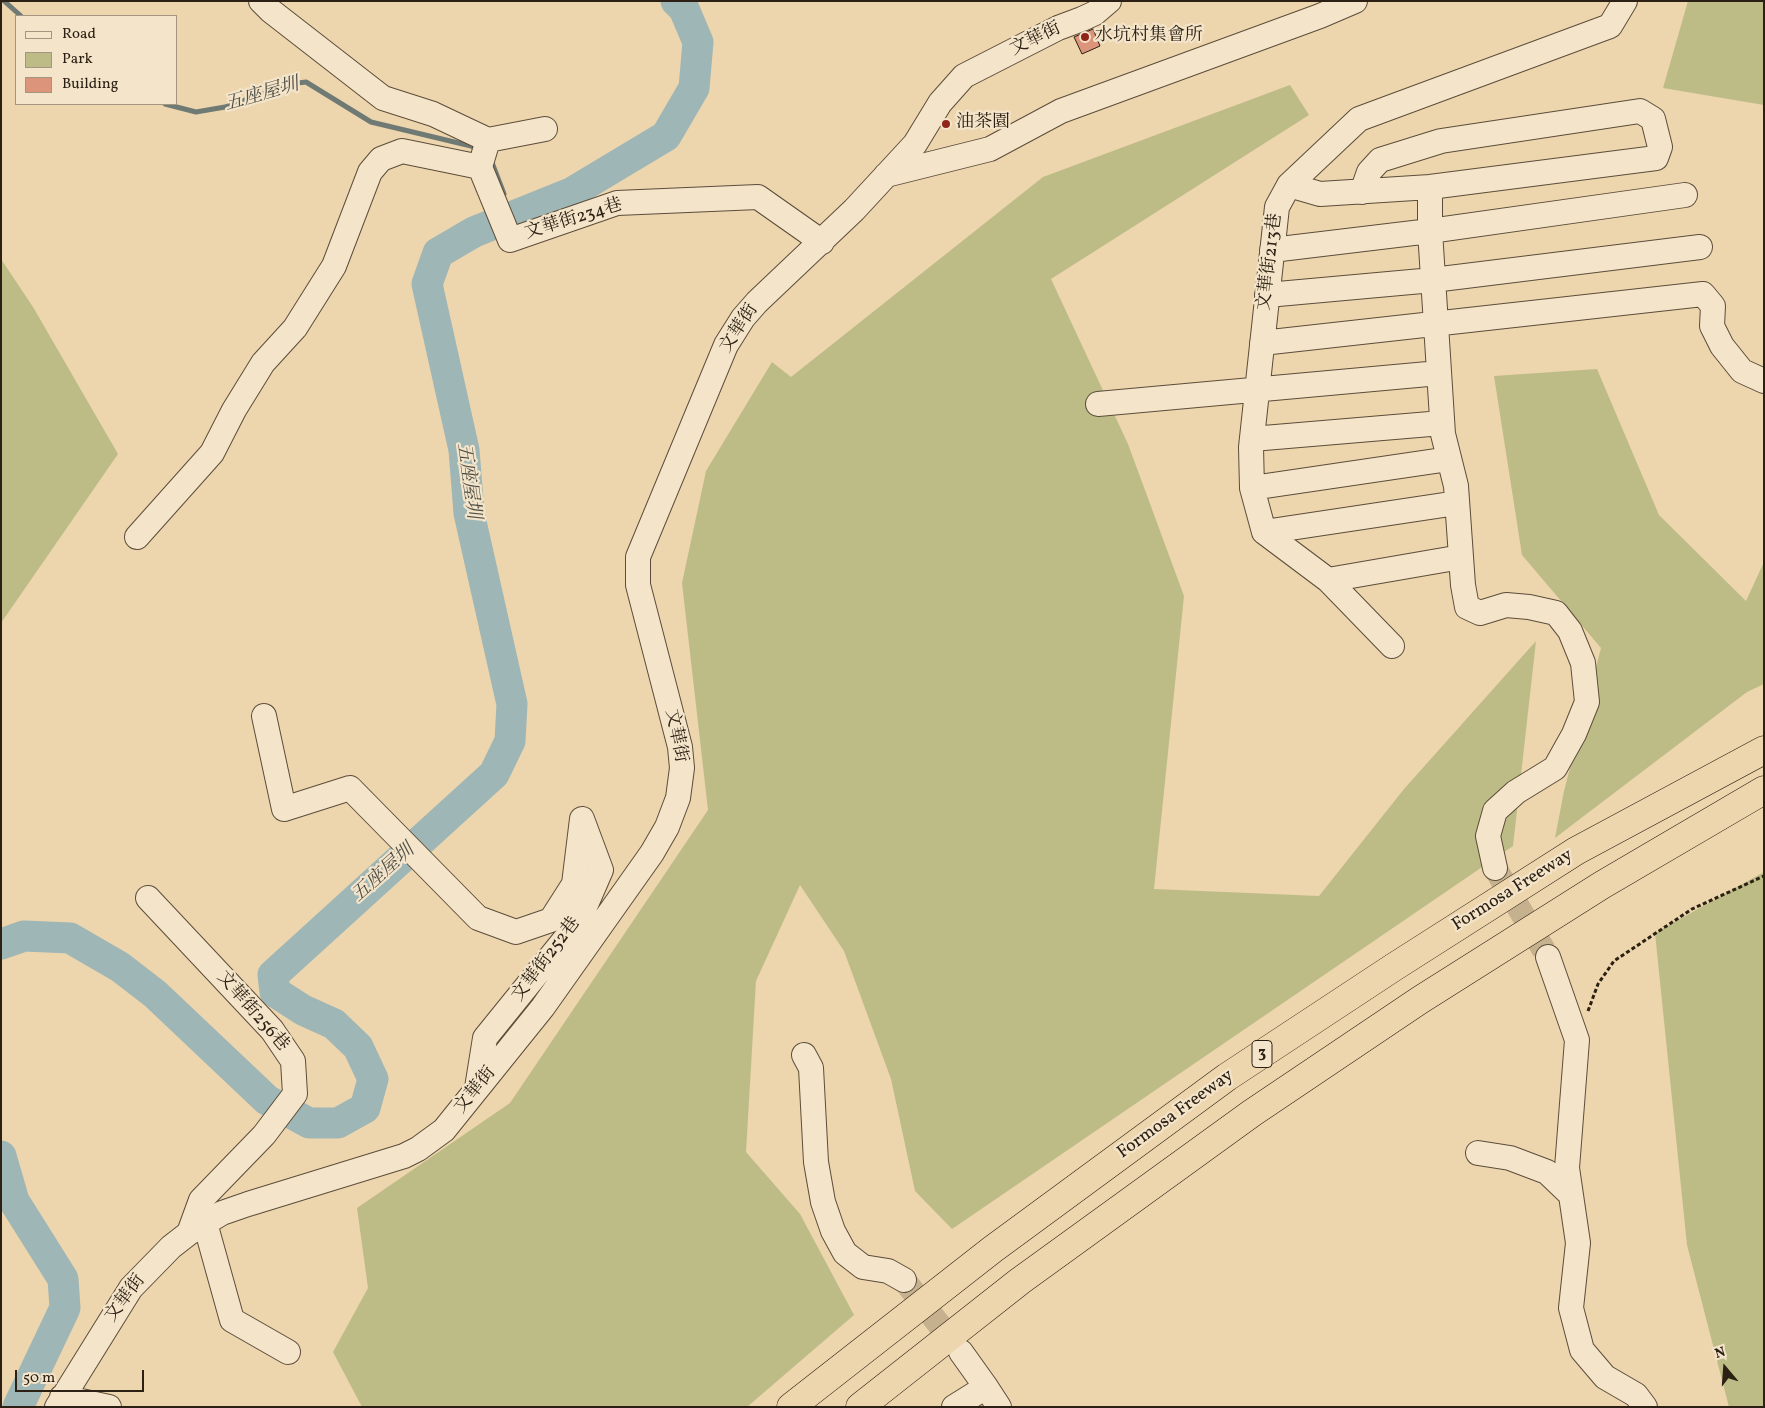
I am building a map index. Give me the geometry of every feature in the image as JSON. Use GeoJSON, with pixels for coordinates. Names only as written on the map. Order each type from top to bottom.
{"type":"FeatureCollection","features":[{"type":"Feature","properties":{"kind":"highway","name":"Formosa Freeway"},"geometry":{"type":"LineString","coordinates":[[792,1407],[993,1249],[1227,1077],[1394,967],[1576,851],[1764,750]]}},
{"type":"Feature","properties":{"kind":"highway"},"geometry":{"type":"LineString","coordinates":[[860,1407],[1020,1280],[1252,1113],[1420,1000],[1602,885],[1764,790]]}},
{"type":"Feature","properties":{"kind":"street"},"geometry":{"type":"LineString","coordinates":[[261,1],[271,11],[383,98],[433,114],[485,151]]}},
{"type":"Feature","properties":{"kind":"street","name":"文華街"},"geometry":{"type":"LineString","coordinates":[[59,1402],[131,1288],[171,1247],[197,1228],[222,1214],[248,1204],[404,1156],[418,1149],[444,1130],[543,1007],[652,853],[673,813],[678,798],[682,768],[680,747],[641,599],[637,571],[638,557],[726,345],[757,302],[822,242],[915,144],[940,103],[964,76],[1058,28],[1095,13],[1109,1]]}},
{"type":"Feature","properties":{"kind":"street"},"geometry":{"type":"LineString","coordinates":[[886,175],[990,149],[1061,111],[1356,1]]}},
{"type":"Feature","properties":{"kind":"street","name":"文華街213巷"},"geometry":{"type":"LineString","coordinates":[[1264,532],[1252,488],[1252,439],[1277,207],[1289,185],[1359,119],[1610,26],[1625,1]]}},
{"type":"Feature","properties":{"kind":"street"},"geometry":{"type":"LineString","coordinates":[[1289,185],[1320,194],[1362,192],[1430,187],[1656,158],[1660,147],[1653,119],[1640,111],[1450,139],[1380,160],[1369,172],[1362,192]]}},
{"type":"Feature","properties":{"kind":"street"},"geometry":{"type":"LineString","coordinates":[[137,537],[212,453],[234,410],[264,363],[295,328],[334,266],[370,172],[381,158],[402,151],[485,151],[545,129]]}},
{"type":"Feature","properties":{"kind":"street","name":"文華街234巷"},"geometry":{"type":"LineString","coordinates":[[485,151],[510,240],[617,203],[758,197],[822,242]]}},
{"type":"Feature","properties":{"kind":"street"},"geometry":{"type":"LineString","coordinates":[[1430,187],[1430,231],[1442,423],[1456,486],[1463,585],[1467,607],[1480,613],[1506,605],[1529,607],[1556,613],[1570,631],[1583,663],[1587,702],[1574,734],[1555,768],[1516,792],[1496,811],[1488,836],[1496,868]]}},
{"type":"Feature","properties":{"kind":"street"},"geometry":{"type":"LineString","coordinates":[[1272,250],[1430,231],[1685,195]]}},
{"type":"Feature","properties":{"kind":"street"},"geometry":{"type":"LineString","coordinates":[[1267,295],[1433,280],[1700,247]]}},
{"type":"Feature","properties":{"kind":"street"},"geometry":{"type":"LineString","coordinates":[[1262,343],[1704,294],[1713,306],[1712,326],[1722,346],[1742,371],[1764,381]]}},
{"type":"Feature","properties":{"kind":"street"},"geometry":{"type":"LineString","coordinates":[[1098,404],[1439,373]]}},
{"type":"Feature","properties":{"kind":"street"},"geometry":{"type":"LineString","coordinates":[[1252,439],[1442,423]]}},
{"type":"Feature","properties":{"kind":"street"},"geometry":{"type":"LineString","coordinates":[[1252,488],[1449,459]]}},
{"type":"Feature","properties":{"kind":"street"},"geometry":{"type":"LineString","coordinates":[[1264,532],[1457,503]]}},
{"type":"Feature","properties":{"kind":"street"},"geometry":{"type":"LineString","coordinates":[[1264,532],[1328,580],[1392,646]]}},
{"type":"Feature","properties":{"kind":"street"},"geometry":{"type":"LineString","coordinates":[[1328,580],[1461,557]]}},
{"type":"Feature","properties":{"kind":"street","name":"文華街252巷"},"geometry":{"type":"LineString","coordinates":[[264,716],[284,808],[350,788],[478,918],[516,932],[551,920],[574,884],[582,819],[601,870],[578,923],[485,1038],[476,1090]]}},
{"type":"Feature","properties":{"kind":"street","name":"文華街256巷"},"geometry":{"type":"LineString","coordinates":[[148,898],[272,1030],[293,1060],[295,1094],[264,1135],[201,1200],[197,1228]]}},
{"type":"Feature","properties":{"kind":"street"},"geometry":{"type":"LineString","coordinates":[[1548,957],[1577,1040],[1567,1168],[1578,1243],[1571,1308],[1582,1350],[1605,1377],[1636,1395],[1646,1407]]}},
{"type":"Feature","properties":{"kind":"street"},"geometry":{"type":"LineString","coordinates":[[804,1055],[811,1068],[816,1162],[823,1202],[833,1231],[846,1253],[863,1267],[888,1271],[904,1280]]}},
{"type":"Feature","properties":{"kind":"street"},"geometry":{"type":"LineString","coordinates":[[1478,1153],[1510,1158],[1548,1172],[1570,1194]]}},
{"type":"Feature","properties":{"kind":"street"},"geometry":{"type":"LineString","coordinates":[[197,1228],[232,1320],[288,1352]]}},
{"type":"Feature","properties":{"kind":"street"},"geometry":{"type":"LineString","coordinates":[[962,1352],[1000,1407]]}},
{"type":"Feature","properties":{"kind":"street"},"geometry":{"type":"LineString","coordinates":[[954,1407],[986,1387]]}},
{"type":"Feature","properties":{"kind":"street"},"geometry":{"type":"LineString","coordinates":[[59,1402],[110,1407]]}},
{"type":"Feature","properties":{"kind":"path"},"geometry":{"type":"LineString","coordinates":[[1577,1040],[1598,984],[1614,961],[1692,909],[1764,876]]}},
{"type":"Feature","properties":{"kind":"green space"},"geometry":{"type":"Polygon","coordinates":[[[1688,1],[1764,1],[1764,105],[1663,88],[1688,1]]]}},
{"type":"Feature","properties":{"kind":"green space"},"geometry":{"type":"Polygon","coordinates":[[[1290,85],[1309,115],[1051,279],[1128,444],[1184,596],[1154,889],[1319,896],[1404,789],[1536,641],[1513,846],[952,1229],[915,1191],[891,1079],[844,951],[800,885],[756,981],[746,1152],[800,1214],[854,1315],[747,1407],[362,1407],[333,1352],[368,1288],[357,1208],[510,1103],[708,810],[682,583],[706,471],[772,362],[791,377],[1043,177],[1290,85]]]}},
{"type":"Feature","properties":{"kind":"green space"},"geometry":{"type":"Polygon","coordinates":[[[1,259],[33,307],[118,454],[1,623],[1,259]]]}},
{"type":"Feature","properties":{"kind":"green space"},"geometry":{"type":"Polygon","coordinates":[[[1597,369],[1659,515],[1746,601],[1764,562],[1764,684],[1747,692],[1555,838],[1564,791],[1601,648],[1522,555],[1494,376],[1597,369]]]}},
{"type":"Feature","properties":{"kind":"green space"},"geometry":{"type":"Polygon","coordinates":[[[1764,872],[1764,1407],[1729,1407],[1687,1245],[1655,933],[1764,872]]]}},
{"type":"Feature","properties":{"kind":"building","name":"水坑村集會所"},"geometry":{"type":"Polygon","coordinates":[[[1093,29],[1100,46],[1082,54],[1074,37],[1093,29]]]}},
{"type":"Feature","properties":{"kind":"waterway","name":"五座屋圳"},"geometry":{"type":"LineString","coordinates":[[4,1],[20,15]]}},
{"type":"Feature","properties":{"kind":"waterway","name":"五座屋圳"},"geometry":{"type":"LineString","coordinates":[[1,944],[24,936],[70,938],[120,967],[155,994],[267,1100],[309,1123],[338,1123],[365,1108],[373,1079],[358,1047],[334,1024],[303,1010],[275,992],[273,975],[494,774],[510,741],[512,704],[469,513],[464,450],[427,284],[438,253],[474,232],[571,193],[666,136],[694,88],[698,42],[684,9],[676,1]]}},
{"type":"Feature","properties":{"kind":"waterway","name":"五座屋圳"},"geometry":{"type":"LineString","coordinates":[[169,105],[196,112],[225,107],[290,84],[306,82],[371,122],[471,146],[479,151]]}},
{"type":"Feature","properties":{"kind":"waterway","name":"五座屋圳"},"geometry":{"type":"LineString","coordinates":[[491,160],[504,194]]}},
{"type":"Feature","properties":{"kind":"waterway","name":"五座屋圳"},"geometry":{"type":"LineString","coordinates":[[1,1156],[14,1201],[63,1279],[65,1308],[18,1407]]}},
{"type":"Feature","properties":{"kind":"tunnel"},"geometry":{"type":"LineString","coordinates":[[1495,868],[1548,957]]}},
{"type":"Feature","properties":{"kind":"tunnel"},"geometry":{"type":"LineString","coordinates":[[904,1280],[960,1351]]}},
{"type":"Feature","properties":{"kind":"place","name":"水坑村集會所"},"geometry":{"type":"Point","coordinates":[1085,37]}},
{"type":"Feature","properties":{"kind":"place","name":"油茶園"},"geometry":{"type":"Point","coordinates":[946,124]}}]}
